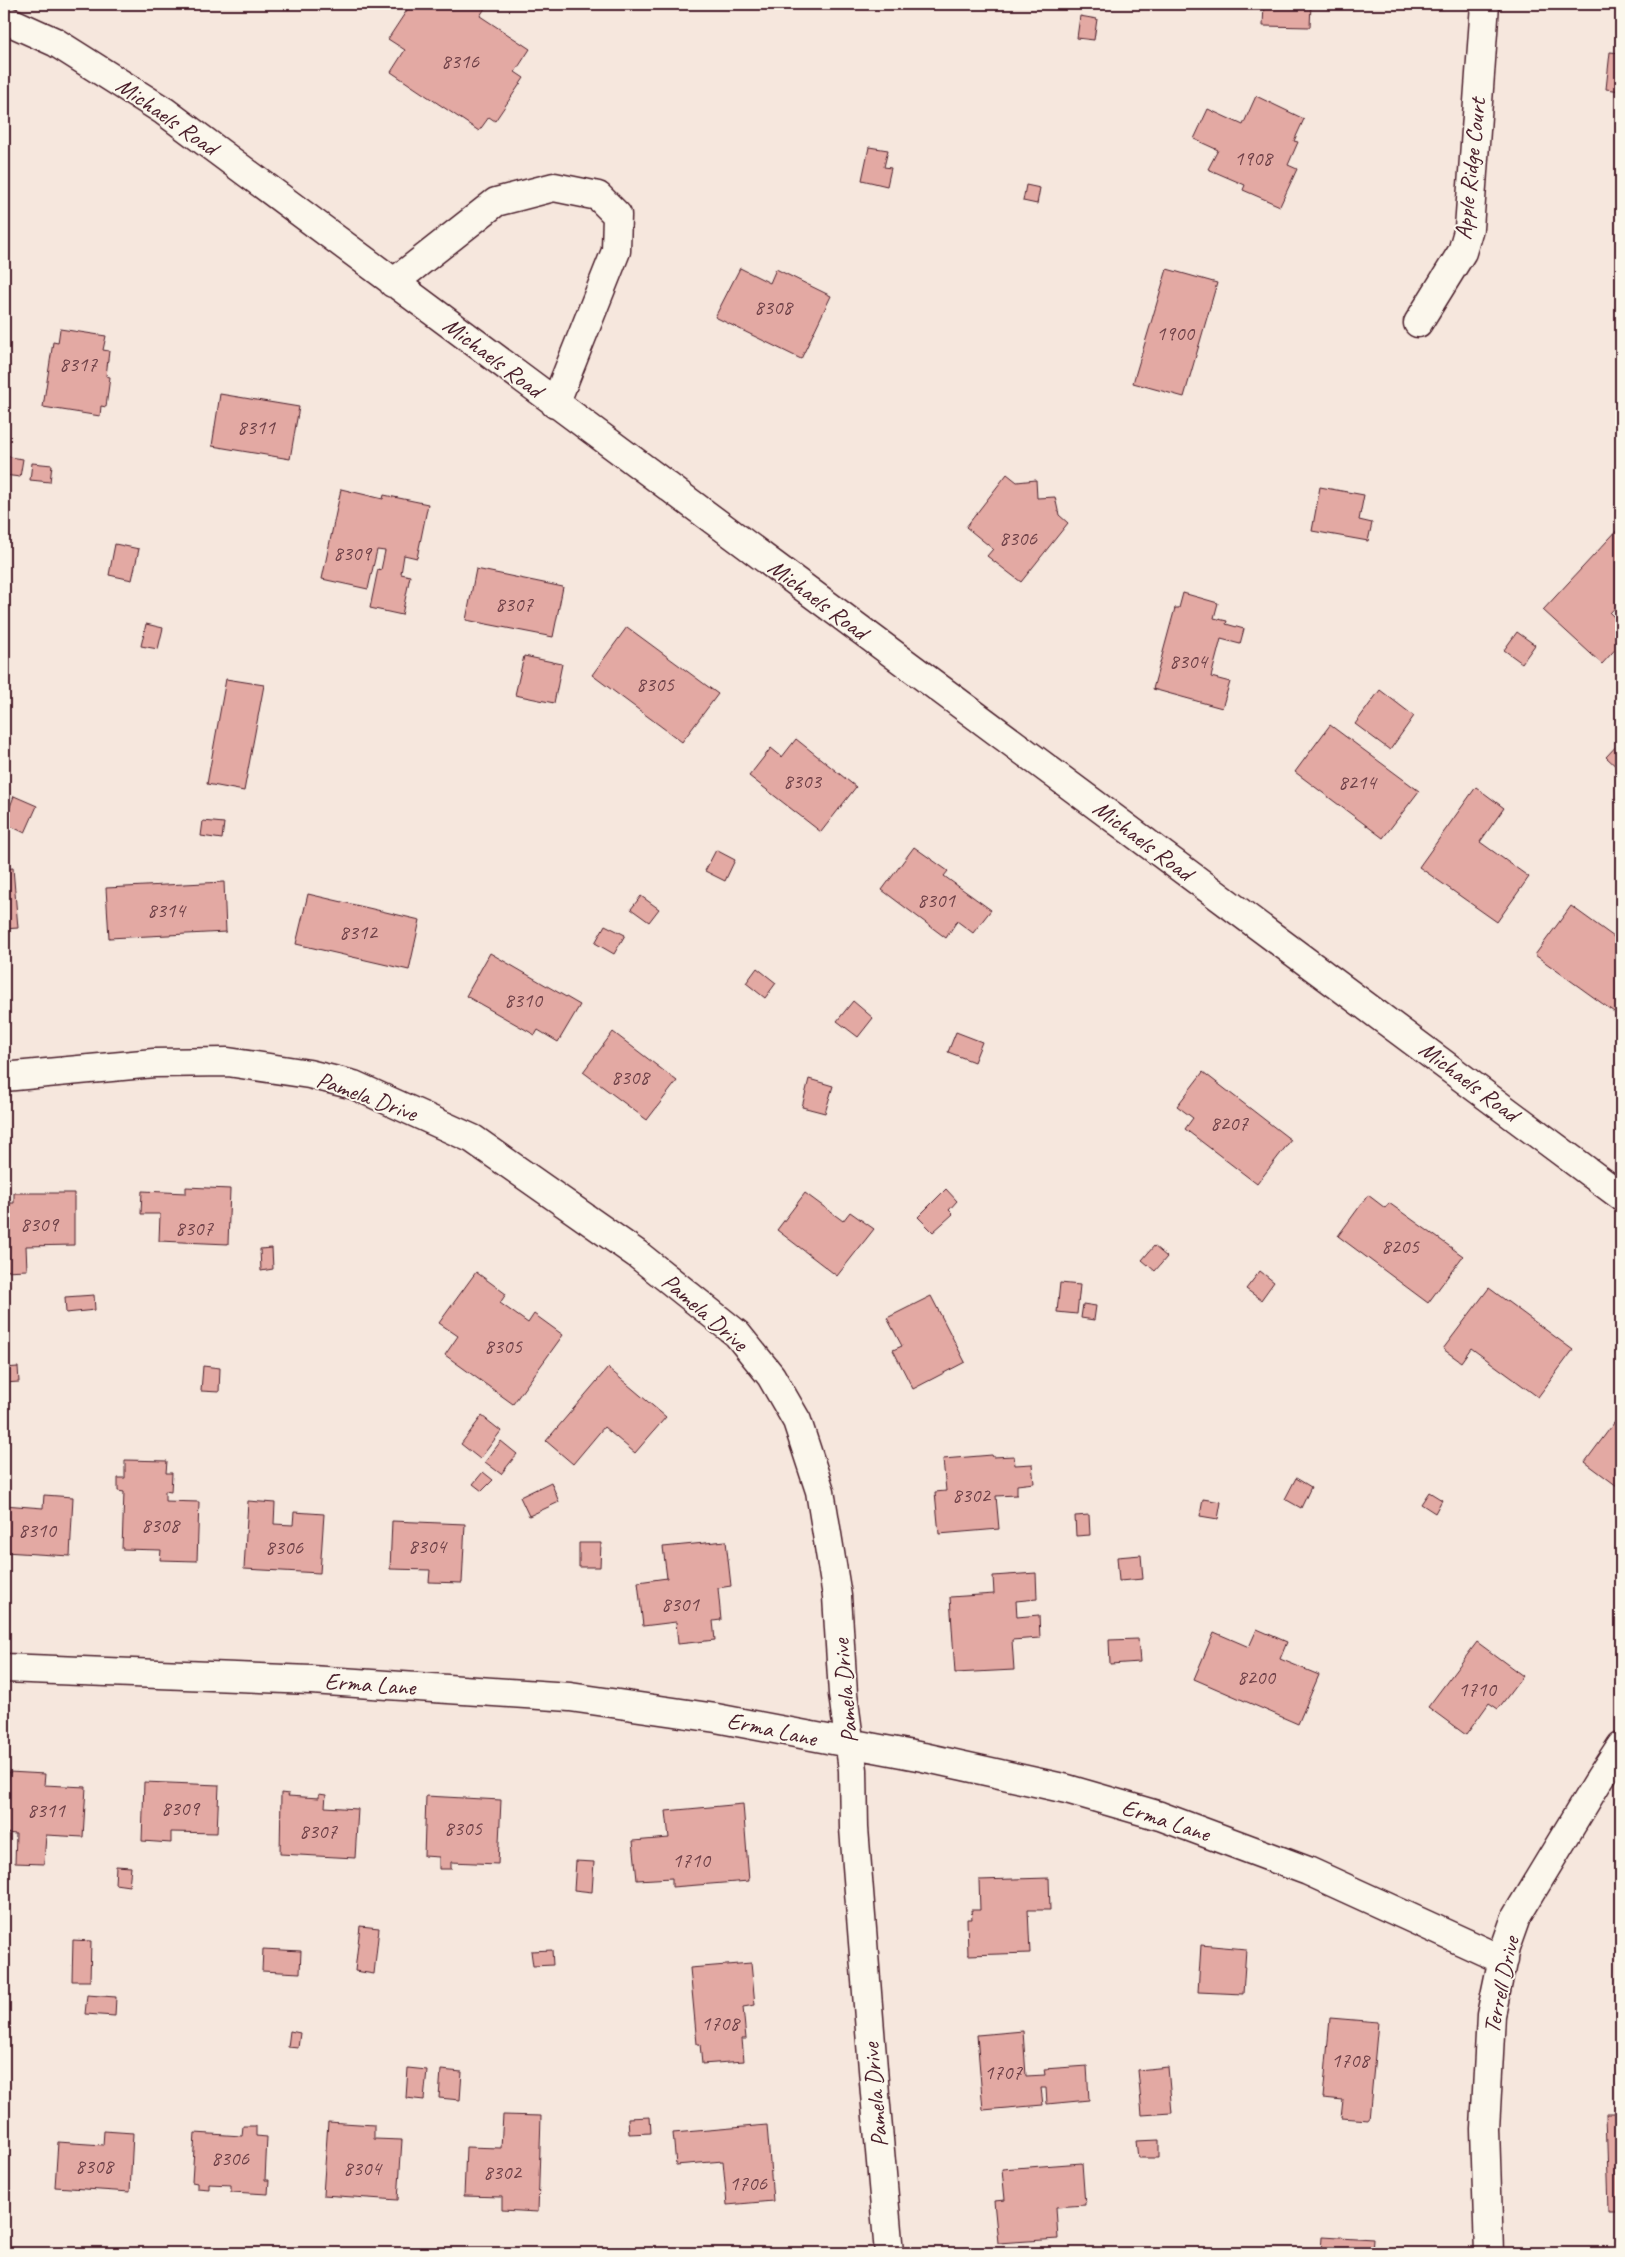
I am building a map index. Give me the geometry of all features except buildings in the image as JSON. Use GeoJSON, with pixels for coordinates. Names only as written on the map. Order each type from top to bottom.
{"type":"FeatureCollection","features":[{"type":"Feature","properties":{"kind":"street","name":"Apple Ridge Court"},"geometry":{"type":"LineString","coordinates":[[1418,323],[1462,252],[1469,228],[1485,4]]}},
{"type":"Feature","properties":{"kind":"street","name":"Michaels Road"},"geometry":{"type":"LineString","coordinates":[[4,19],[55,42],[164,111],[1621,1196]]}},
{"type":"Feature","properties":{"kind":"street"},"geometry":{"type":"LineString","coordinates":[[393,282],[496,202],[554,187],[598,196],[617,215],[616,251],[555,404]]}},
{"type":"Feature","properties":{"kind":"street","name":"Pamela Drive"},"geometry":{"type":"LineString","coordinates":[[4,1076],[154,1063],[228,1062],[290,1070],[354,1085],[474,1139],[636,1254],[738,1334],[771,1376],[798,1421],[820,1491],[837,1596],[843,1694],[850,1745],[875,2094],[890,2253]]}},
{"type":"Feature","properties":{"kind":"street","name":"Erma Lane"},"geometry":{"type":"LineString","coordinates":[[4,1668],[311,1680],[570,1697],[716,1718],[850,1745],[923,1757],[1067,1789],[1160,1816],[1308,1871],[1504,1960]]}},
{"type":"Feature","properties":{"kind":"street","name":"Terrell Drive"},"geometry":{"type":"LineString","coordinates":[[1488,2253],[1485,2129],[1490,2015],[1504,1960],[1505,1948],[1516,1918],[1621,1746]]}}]}
